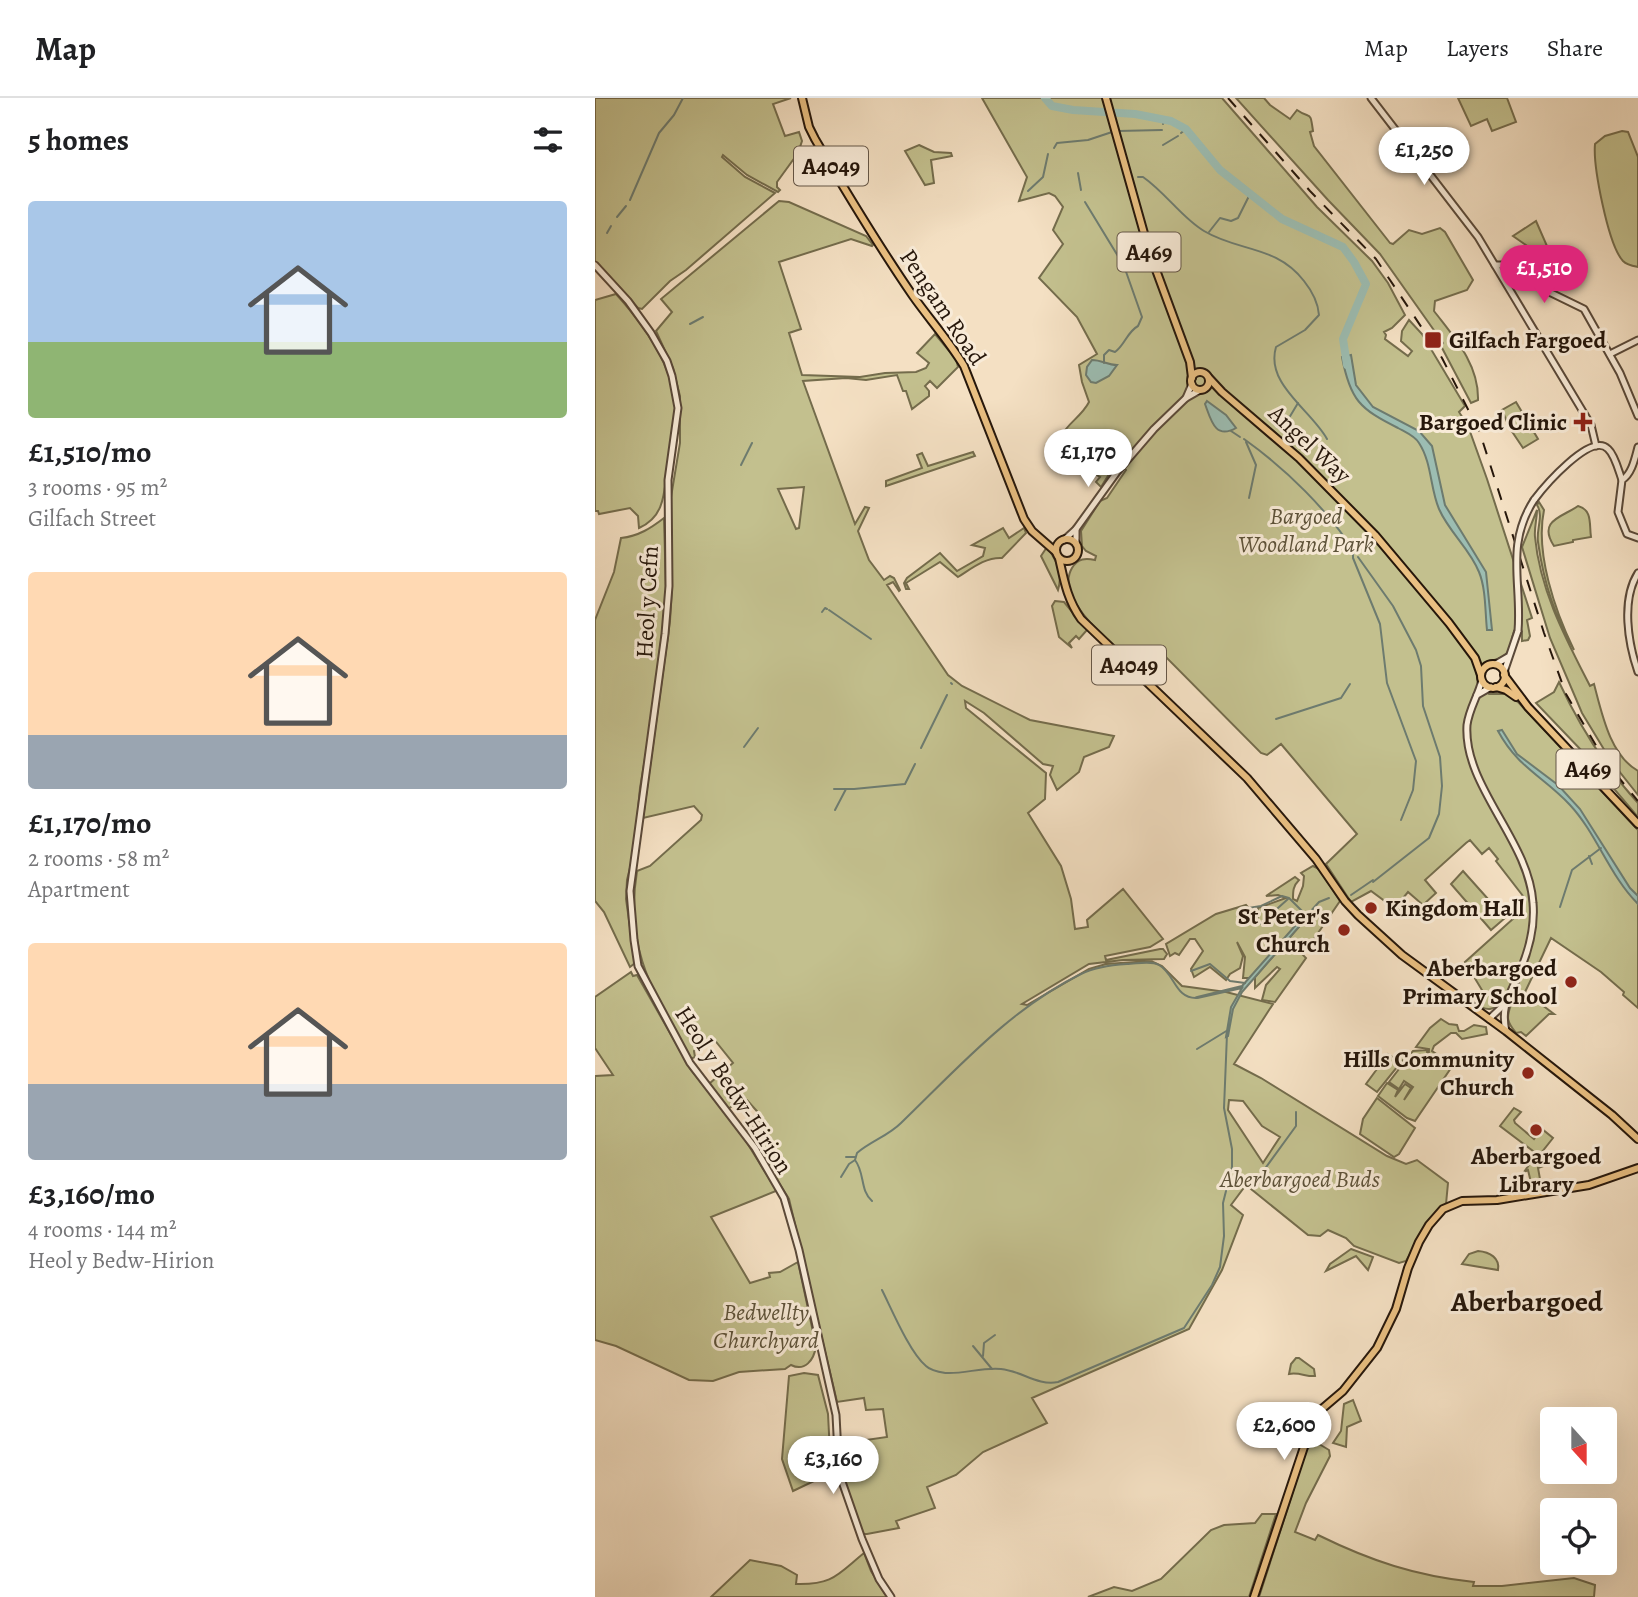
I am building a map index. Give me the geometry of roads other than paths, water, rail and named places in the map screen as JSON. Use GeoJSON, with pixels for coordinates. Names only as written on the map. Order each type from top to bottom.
{"type":"FeatureCollection","features":[{"type":"Feature","properties":{"kind":"main road","name":"Pengam Road"},"geometry":{"type":"LineString","coordinates":[[802,98],[809,127],[862,218],[915,299],[963,364],[1024,519],[1032,531],[1057,555],[1068,598],[1081,619],[1247,778],[1321,865],[1345,901],[1358,915],[1402,954],[1492,1020]]}},
{"type":"Feature","properties":{"kind":"main road","name":"A469"},"geometry":{"type":"LineString","coordinates":[[1106,98],[1149,251],[1190,362],[1192,381],[1203,389]]}},
{"type":"Feature","properties":{"kind":"main road","name":"A469"},"geometry":{"type":"LineString","coordinates":[[1190,362],[1209,378]]}},
{"type":"Feature","properties":{"kind":"main road"},"geometry":{"type":"LineString","coordinates":[[1192,381],[1199,372]]}},
{"type":"Feature","properties":{"kind":"main road"},"geometry":{"type":"LineString","coordinates":[[1203,389],[1209,384],[1209,378]]}},
{"type":"Feature","properties":{"kind":"main road","name":"Angel Way"},"geometry":{"type":"LineString","coordinates":[[1209,378],[1299,458],[1349,508],[1431,599],[1475,658],[1481,678]]}},
{"type":"Feature","properties":{"kind":"main road","name":"Angel Way"},"geometry":{"type":"LineString","coordinates":[[1203,389],[1222,392]]}},
{"type":"Feature","properties":{"kind":"main road"},"geometry":{"type":"LineString","coordinates":[[1044,540],[1071,540],[1076,544],[1077,554],[1064,574]]}},
{"type":"Feature","properties":{"kind":"main road"},"geometry":{"type":"LineString","coordinates":[[1062,541],[1057,555],[1064,561],[1072,560]]}},
{"type":"Feature","properties":{"kind":"main road","name":"Angel Way"},"geometry":{"type":"LineString","coordinates":[[1475,658],[1492,665]]}},
{"type":"Feature","properties":{"kind":"main road"},"geometry":{"type":"LineString","coordinates":[[1481,678],[1492,665]]}},
{"type":"Feature","properties":{"kind":"main road","name":"A469"},"geometry":{"type":"LineString","coordinates":[[1492,665],[1504,673],[1528,707],[1638,824]]}},
{"type":"Feature","properties":{"kind":"main road"},"geometry":{"type":"LineString","coordinates":[[1494,687],[1503,681],[1504,673]]}},
{"type":"Feature","properties":{"kind":"main road","name":"A469"},"geometry":{"type":"LineString","coordinates":[[1481,678],[1494,687],[1509,692],[1528,707]]}},
{"type":"Feature","properties":{"kind":"main road","name":"A4049"},"geometry":{"type":"LineString","coordinates":[[1492,1020],[1612,1115],[1638,1139]]}},
{"type":"Feature","properties":{"kind":"main road"},"geometry":{"type":"LineString","coordinates":[[1254,1597],[1313,1420],[1316,1414],[1343,1391],[1377,1349],[1395,1309],[1408,1268],[1429,1224],[1443,1209],[1462,1201],[1497,1200],[1589,1185],[1638,1168]]}},
{"type":"Feature","properties":{"kind":"street"},"geometry":{"type":"LineString","coordinates":[[1371,98],[1451,201],[1495,265],[1591,425],[1596,446]]}},
{"type":"Feature","properties":{"kind":"street","name":"Heol y Cefn"},"geometry":{"type":"LineString","coordinates":[[595,265],[634,308],[651,334],[670,368],[678,408],[668,480],[669,586],[665,634],[630,891],[638,966]]}},
{"type":"Feature","properties":{"kind":"street"},"geometry":{"type":"LineString","coordinates":[[1495,265],[1505,265],[1577,305],[1591,319],[1628,389],[1638,416]]}},
{"type":"Feature","properties":{"kind":"street"},"geometry":{"type":"LineString","coordinates":[[1502,278],[1513,271]]}},
{"type":"Feature","properties":{"kind":"street"},"geometry":{"type":"LineString","coordinates":[[1610,354],[1638,340]]}},
{"type":"Feature","properties":{"kind":"street"},"geometry":{"type":"LineString","coordinates":[[1186,398],[1192,381]]}},
{"type":"Feature","properties":{"kind":"street"},"geometry":{"type":"LineString","coordinates":[[1062,541],[1076,529],[1117,472],[1154,429],[1186,398],[1203,389]]}},
{"type":"Feature","properties":{"kind":"street"},"geometry":{"type":"LineString","coordinates":[[1504,673],[1518,631],[1515,559],[1523,521],[1534,500],[1567,464],[1596,446],[1609,449],[1622,480],[1619,516],[1627,534],[1635,537]]}},
{"type":"Feature","properties":{"kind":"street"},"geometry":{"type":"LineString","coordinates":[[1622,480],[1628,474],[1638,447]]}},
{"type":"Feature","properties":{"kind":"street"},"geometry":{"type":"LineString","coordinates":[[1076,529],[1076,544]]}},
{"type":"Feature","properties":{"kind":"street"},"geometry":{"type":"LineString","coordinates":[[1638,573],[1628,612],[1633,657],[1638,672]]}},
{"type":"Feature","properties":{"kind":"street"},"geometry":{"type":"LineString","coordinates":[[1492,665],[1509,657]]}},
{"type":"Feature","properties":{"kind":"street"},"geometry":{"type":"LineString","coordinates":[[1481,678],[1467,726],[1472,759],[1525,867],[1534,919],[1527,953],[1513,989],[1492,1020]]}},
{"type":"Feature","properties":{"kind":"street"},"geometry":{"type":"LineString","coordinates":[[1477,695],[1494,687]]}},
{"type":"Feature","properties":{"kind":"street","name":"Heol y Bedw-Hirion"},"geometry":{"type":"LineString","coordinates":[[638,966],[691,1063],[755,1148],[784,1198],[799,1250],[836,1415],[839,1473],[862,1539],[879,1579],[891,1597]]}},
{"type":"Feature","properties":{"kind":"street"},"geometry":{"type":"LineString","coordinates":[[1505,1004],[1503,1012],[1506,1031]]}},
{"type":"Feature","properties":{"kind":"street"},"geometry":{"type":"LineString","coordinates":[[1492,1020],[1503,1012]]}},
{"type":"Feature","properties":{"kind":"water"},"geometry":{"type":"Polygon","coordinates":[[[1351,355],[1356,385],[1373,407],[1419,431],[1432,446],[1445,505],[1486,572],[1492,630],[1487,630],[1479,572],[1439,509],[1423,451],[1412,436],[1374,415],[1359,402],[1349,384],[1342,357],[1351,355]]]}},
{"type":"Feature","properties":{"kind":"water"},"geometry":{"type":"Polygon","coordinates":[[[1092,360],[1117,365],[1109,376],[1096,383],[1091,382],[1086,375],[1092,360]]]}},
{"type":"Feature","properties":{"kind":"water"},"geometry":{"type":"Polygon","coordinates":[[[1207,401],[1226,415],[1236,428],[1223,432],[1219,430],[1209,416],[1205,404],[1207,401]]]}},
{"type":"Feature","properties":{"kind":"water"},"geometry":{"type":"Polygon","coordinates":[[[1502,730],[1517,754],[1558,785],[1580,809],[1630,888],[1638,896],[1638,904],[1619,880],[1579,816],[1514,754],[1498,731],[1502,730]]]}},
{"type":"Feature","properties":{"kind":"water"},"geometry":{"type":"Polygon","coordinates":[[[1302,918],[1304,921],[1242,992],[1233,1009],[1226,1037],[1231,1007],[1242,988],[1197,997],[1242,986],[1302,918]]]}},
{"type":"Feature","properties":{"kind":"waterway"},"geometry":{"type":"LineString","coordinates":[[630,200],[659,133],[674,115],[683,98]]}},
{"type":"Feature","properties":{"kind":"waterway"},"geometry":{"type":"LineString","coordinates":[[1045,98],[1052,106],[1073,110],[1135,114],[1171,121],[1186,129],[1220,170],[1282,219],[1343,247],[1366,284],[1343,339],[1347,365]]}},
{"type":"Feature","properties":{"kind":"waterway"},"geometry":{"type":"LineString","coordinates":[[1163,124],[1164,120]]}},
{"type":"Feature","properties":{"kind":"waterway"},"geometry":{"type":"LineString","coordinates":[[1181,133],[1186,129]]}},
{"type":"Feature","properties":{"kind":"waterway"},"geometry":{"type":"LineString","coordinates":[[1118,131],[1162,130]]}},
{"type":"Feature","properties":{"kind":"waterway"},"geometry":{"type":"LineString","coordinates":[[1054,148],[1057,143],[1088,140],[1112,132]]}},
{"type":"Feature","properties":{"kind":"waterway"},"geometry":{"type":"LineString","coordinates":[[1163,145],[1178,136]]}},
{"type":"Feature","properties":{"kind":"waterway"},"geometry":{"type":"LineString","coordinates":[[1028,191],[1043,177],[1048,154]]}},
{"type":"Feature","properties":{"kind":"waterway"},"geometry":{"type":"LineString","coordinates":[[1078,173],[1081,190]]}},
{"type":"Feature","properties":{"kind":"waterway"},"geometry":{"type":"LineString","coordinates":[[1138,177],[1151,183],[1204,231],[1281,261],[1293,269],[1307,285],[1316,301],[1319,315],[1305,330],[1276,347],[1274,360],[1283,385],[1327,439]]}},
{"type":"Feature","properties":{"kind":"waterway"},"geometry":{"type":"LineString","coordinates":[[1209,232],[1220,218],[1231,221],[1238,218],[1250,194]]}},
{"type":"Feature","properties":{"kind":"waterway"},"geometry":{"type":"LineString","coordinates":[[1085,202],[1124,266],[1142,317],[1138,326],[1118,349],[1115,352],[1109,350],[1104,355],[1104,363]]}},
{"type":"Feature","properties":{"kind":"waterway"},"geometry":{"type":"LineString","coordinates":[[617,217],[626,206]]}},
{"type":"Feature","properties":{"kind":"waterway"},"geometry":{"type":"LineString","coordinates":[[607,233],[611,226]]}},
{"type":"Feature","properties":{"kind":"waterway"},"geometry":{"type":"LineString","coordinates":[[690,324],[703,317]]}},
{"type":"Feature","properties":{"kind":"waterway"},"geometry":{"type":"LineString","coordinates":[[1273,415],[1289,418],[1298,403]]}},
{"type":"Feature","properties":{"kind":"waterway"},"geometry":{"type":"LineString","coordinates":[[1231,431],[1240,437]]}},
{"type":"Feature","properties":{"kind":"waterway"},"geometry":{"type":"LineString","coordinates":[[1244,439],[1305,491],[1332,521],[1355,553]]}},
{"type":"Feature","properties":{"kind":"waterway"},"geometry":{"type":"LineString","coordinates":[[1246,442],[1256,465],[1249,498]]}},
{"type":"Feature","properties":{"kind":"waterway"},"geometry":{"type":"LineString","coordinates":[[741,465],[752,443]]}},
{"type":"Feature","properties":{"kind":"waterway"},"geometry":{"type":"LineString","coordinates":[[1353,550],[1353,558],[1380,624],[1387,683],[1416,761],[1413,790],[1401,820]]}},
{"type":"Feature","properties":{"kind":"waterway"},"geometry":{"type":"LineString","coordinates":[[1358,557],[1393,606],[1416,650],[1421,666],[1423,706],[1440,757],[1442,786],[1439,814],[1429,838],[1373,882]]}},
{"type":"Feature","properties":{"kind":"waterway"},"geometry":{"type":"LineString","coordinates":[[822,612],[827,609]]}},
{"type":"Feature","properties":{"kind":"waterway"},"geometry":{"type":"LineString","coordinates":[[829,610],[871,639]]}},
{"type":"Feature","properties":{"kind":"waterway"},"geometry":{"type":"LineString","coordinates":[[1276,719],[1341,698],[1350,684]]}},
{"type":"Feature","properties":{"kind":"waterway"},"geometry":{"type":"LineString","coordinates":[[921,748],[947,695]]}},
{"type":"Feature","properties":{"kind":"waterway"},"geometry":{"type":"LineString","coordinates":[[744,747],[758,728]]}},
{"type":"Feature","properties":{"kind":"waterway"},"geometry":{"type":"LineString","coordinates":[[834,789],[905,784],[915,764]]}},
{"type":"Feature","properties":{"kind":"waterway"},"geometry":{"type":"LineString","coordinates":[[835,810],[846,789]]}},
{"type":"Feature","properties":{"kind":"waterway"},"geometry":{"type":"LineString","coordinates":[[1560,907],[1572,870],[1601,848]]}},
{"type":"Feature","properties":{"kind":"waterway"},"geometry":{"type":"LineString","coordinates":[[1589,856],[1592,864]]}},
{"type":"Feature","properties":{"kind":"waterway"},"geometry":{"type":"LineString","coordinates":[[1351,895],[1373,880]]}},
{"type":"Feature","properties":{"kind":"waterway"},"geometry":{"type":"LineString","coordinates":[[1242,909],[1261,906],[1282,896],[1289,898],[1305,914]]}},
{"type":"Feature","properties":{"kind":"waterway"},"geometry":{"type":"LineString","coordinates":[[1301,922],[1319,902],[1329,898]]}},
{"type":"Feature","properties":{"kind":"waterway"},"geometry":{"type":"LineString","coordinates":[[1260,924],[1288,899]]}},
{"type":"Feature","properties":{"kind":"waterway"},"geometry":{"type":"LineString","coordinates":[[872,1201],[868,1197],[855,1160],[857,1153],[896,1128],[985,1041],[1055,988],[1097,968],[1152,963],[1164,969],[1184,995],[1197,998]]}},
{"type":"Feature","properties":{"kind":"waterway"},"geometry":{"type":"LineString","coordinates":[[1191,971],[1210,964],[1230,981],[1245,983]]}},
{"type":"Feature","properties":{"kind":"waterway"},"geometry":{"type":"LineString","coordinates":[[1197,1049],[1228,1030]]}},
{"type":"Feature","properties":{"kind":"waterway"},"geometry":{"type":"LineString","coordinates":[[882,1290],[920,1360],[930,1369],[946,1373],[1001,1369],[1043,1382],[1058,1382],[1184,1328],[1212,1285],[1220,1267],[1224,1236],[1223,1203],[1232,1167],[1232,1149],[1224,1108],[1227,1034]]}},
{"type":"Feature","properties":{"kind":"waterway"},"geometry":{"type":"LineString","coordinates":[[1248,1180],[1256,1181],[1296,1126],[1296,1112]]}},
{"type":"Feature","properties":{"kind":"waterway"},"geometry":{"type":"LineString","coordinates":[[846,1157],[855,1157]]}},
{"type":"Feature","properties":{"kind":"waterway"},"geometry":{"type":"LineString","coordinates":[[841,1177],[855,1160]]}},
{"type":"Feature","properties":{"kind":"waterway"},"geometry":{"type":"LineString","coordinates":[[983,1356],[984,1343],[995,1335]]}},
{"type":"Feature","properties":{"kind":"waterway"},"geometry":{"type":"LineString","coordinates":[[973,1346],[992,1369]]}},
{"type":"Feature","properties":{"kind":"railway"},"geometry":{"type":"LineString","coordinates":[[1228,98],[1310,191],[1376,259],[1442,358],[1480,433],[1566,694],[1605,761],[1638,801]]}},
{"type":"Feature","properties":{"kind":"place","name":"Gilfach Fargoed"},"geometry":{"type":"Point","coordinates":[1433,340]}},
{"type":"Feature","properties":{"kind":"place","name":"Bargoed Clinic"},"geometry":{"type":"Point","coordinates":[1583,422]}},
{"type":"Feature","properties":{"kind":"place","name":"Kingdom Hall"},"geometry":{"type":"Point","coordinates":[1371,908]}},
{"type":"Feature","properties":{"kind":"place","name":"St Peter's Church"},"geometry":{"type":"Point","coordinates":[1344,930]}},
{"type":"Feature","properties":{"kind":"place","name":"Aberbargoed Primary School"},"geometry":{"type":"Point","coordinates":[1571,982]}},
{"type":"Feature","properties":{"kind":"place","name":"Hills Community Church"},"geometry":{"type":"Point","coordinates":[1528,1073]}},
{"type":"Feature","properties":{"kind":"place","name":"Aberbargoed Library"},"geometry":{"type":"Point","coordinates":[1536,1130]}},
{"type":"Feature","properties":{"kind":"district","name":"Aberbargoed"},"geometry":{"type":"Point","coordinates":[1527,1301]}},
{"type":"Feature","properties":{"kind":"park label","name":"Bargoed Woodland Park"},"geometry":{"type":"Point","coordinates":[1306,530]}},
{"type":"Feature","properties":{"kind":"park label","name":"Aberbargoed Buds"},"geometry":{"type":"Point","coordinates":[1300,1179]}},
{"type":"Feature","properties":{"kind":"park label","name":"Bedwellty Churchyard"},"geometry":{"type":"Point","coordinates":[766,1326]}}]}
